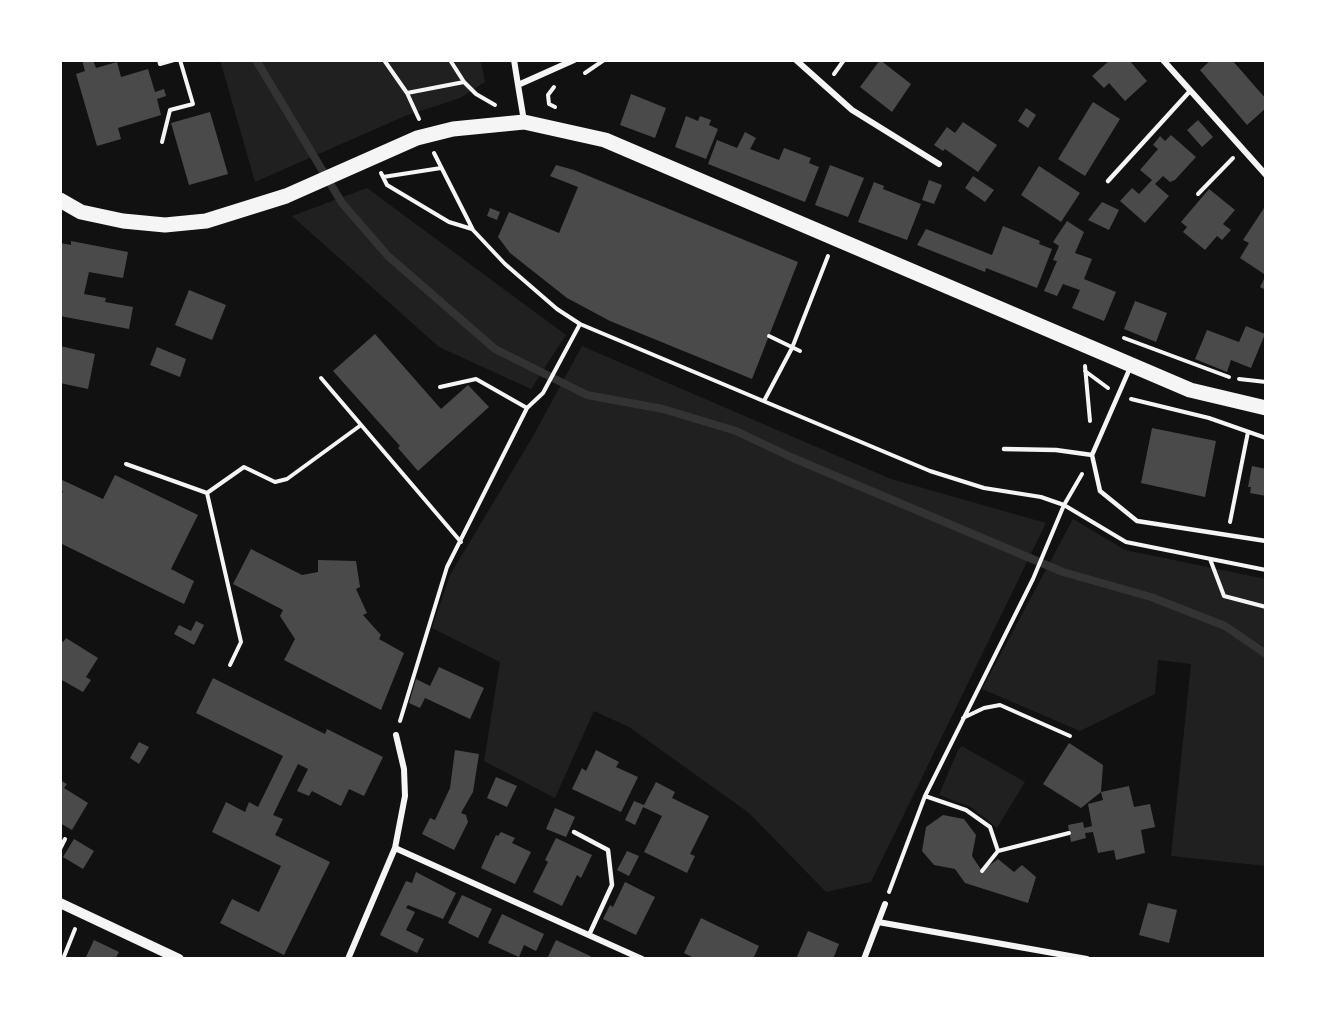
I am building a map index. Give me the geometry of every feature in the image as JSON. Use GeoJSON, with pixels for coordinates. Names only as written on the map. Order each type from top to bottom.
{"type":"FeatureCollection","features":[{"type":"Feature","properties":{"kind":"main road"},"geometry":{"type":"LineString","coordinates":[[60,200],[81,212],[123,221],[165,225],[206,221],[286,196],[399,144],[453,129],[524,122],[605,140],[1190,390],[1266,408]]}},
{"type":"Feature","properties":{"kind":"street"},"geometry":{"type":"LineString","coordinates":[[514,60],[524,122]]}},
{"type":"Feature","properties":{"kind":"street"},"geometry":{"type":"LineString","coordinates":[[518,85],[574,60]]}},
{"type":"Feature","properties":{"kind":"street"},"geometry":{"type":"LineString","coordinates":[[796,60],[852,110],[939,164]]}},
{"type":"Feature","properties":{"kind":"street"},"geometry":{"type":"LineString","coordinates":[[1163,60],[1266,175]]}},
{"type":"Feature","properties":{"kind":"street"},"geometry":{"type":"LineString","coordinates":[[348,959],[395,848],[405,796],[404,769],[396,735]]}},
{"type":"Feature","properties":{"kind":"street"},"geometry":{"type":"LineString","coordinates":[[395,848],[642,959]]}},
{"type":"Feature","properties":{"kind":"street"},"geometry":{"type":"LineString","coordinates":[[60,903],[179,959]]}},
{"type":"Feature","properties":{"kind":"street"},"geometry":{"type":"LineString","coordinates":[[864,959],[885,904]]}},
{"type":"Feature","properties":{"kind":"street"},"geometry":{"type":"LineString","coordinates":[[878,922],[1087,959]]}},
{"type":"Feature","properties":{"kind":"lane"},"geometry":{"type":"LineString","coordinates":[[1108,181],[1190,91]]}},
{"type":"Feature","properties":{"kind":"lane"},"geometry":{"type":"LineString","coordinates":[[1131,365],[1092,455],[1100,491],[1137,521],[1266,541]]}},
{"type":"Feature","properties":{"kind":"lane"},"geometry":{"type":"LineString","coordinates":[[1004,449],[1056,450],[1092,455]]}},
{"type":"Feature","properties":{"kind":"lane"},"geometry":{"type":"LineString","coordinates":[[574,832],[608,850],[612,885],[589,935]]}},
{"type":"Feature","properties":{"kind":"path"},"geometry":{"type":"LineString","coordinates":[[159,60],[160,64],[174,60]]}},
{"type":"Feature","properties":{"kind":"path"},"geometry":{"type":"LineString","coordinates":[[162,142],[170,110],[193,104],[180,60]]}},
{"type":"Feature","properties":{"kind":"path"},"geometry":{"type":"LineString","coordinates":[[450,60],[464,82],[476,93],[524,122]]}},
{"type":"Feature","properties":{"kind":"path"},"geometry":{"type":"LineString","coordinates":[[577,77],[604,60]]}},
{"type":"Feature","properties":{"kind":"path"},"geometry":{"type":"LineString","coordinates":[[407,93],[464,82]]}},
{"type":"Feature","properties":{"kind":"path"},"geometry":{"type":"LineString","coordinates":[[561,84],[554,87],[548,95],[549,104],[565,110]]}},
{"type":"Feature","properties":{"kind":"path"},"geometry":{"type":"LineString","coordinates":[[1198,194],[1242,148]]}},
{"type":"Feature","properties":{"kind":"path"},"geometry":{"type":"LineString","coordinates":[[372,156],[387,185],[449,222],[473,230],[505,264],[557,309],[580,324],[930,471],[984,488],[1041,497],[1064,505],[1126,542],[1266,570]]}},
{"type":"Feature","properties":{"kind":"path"},"geometry":{"type":"LineString","coordinates":[[383,177],[441,168]]}},
{"type":"Feature","properties":{"kind":"path"},"geometry":{"type":"LineString","coordinates":[[764,401],[792,348],[835,238]]}},
{"type":"Feature","properties":{"kind":"path"},"geometry":{"type":"LineString","coordinates":[[396,735],[447,567],[527,408],[543,393],[573,341],[580,324]]}},
{"type":"Feature","properties":{"kind":"path"},"geometry":{"type":"LineString","coordinates":[[769,336],[800,351]]}},
{"type":"Feature","properties":{"kind":"path"},"geometry":{"type":"LineString","coordinates":[[1084,371],[1118,395],[1209,418],[1266,438]]}},
{"type":"Feature","properties":{"kind":"path"},"geometry":{"type":"LineString","coordinates":[[321,378],[461,542]]}},
{"type":"Feature","properties":{"kind":"path"},"geometry":{"type":"LineString","coordinates":[[440,387],[476,378],[527,408]]}},
{"type":"Feature","properties":{"kind":"path"},"geometry":{"type":"LineString","coordinates":[[207,493],[243,467],[275,482],[287,479],[361,424]]}},
{"type":"Feature","properties":{"kind":"path"},"geometry":{"type":"LineString","coordinates":[[1227,536],[1248,432]]}},
{"type":"Feature","properties":{"kind":"path"},"geometry":{"type":"LineString","coordinates":[[885,904],[925,796],[1033,579],[1064,505],[1092,455]]}},
{"type":"Feature","properties":{"kind":"path"},"geometry":{"type":"LineString","coordinates":[[126,464],[207,493]]}},
{"type":"Feature","properties":{"kind":"path"},"geometry":{"type":"LineString","coordinates":[[207,493],[241,642],[230,665]]}},
{"type":"Feature","properties":{"kind":"path"},"geometry":{"type":"LineString","coordinates":[[1210,559],[1224,596],[1266,607]]}},
{"type":"Feature","properties":{"kind":"path"},"geometry":{"type":"LineString","coordinates":[[963,718],[984,708],[1000,705],[1070,736]]}},
{"type":"Feature","properties":{"kind":"path"},"geometry":{"type":"LineString","coordinates":[[925,796],[966,810],[990,827],[999,851]]}},
{"type":"Feature","properties":{"kind":"path"},"geometry":{"type":"LineString","coordinates":[[982,871],[999,851],[1069,833]]}},
{"type":"Feature","properties":{"kind":"path"},"geometry":{"type":"LineString","coordinates":[[60,849],[66,839]]}},
{"type":"Feature","properties":{"kind":"path"},"geometry":{"type":"LineString","coordinates":[[63,959],[82,913]]}},
{"type":"Feature","properties":{"kind":"shaded area"},"geometry":{"type":"Polygon","coordinates":[[[220,60],[481,60],[485,82],[460,98],[405,116],[255,182],[220,60]]]}},
{"type":"Feature","properties":{"kind":"shaded area"},"geometry":{"type":"Polygon","coordinates":[[[367,188],[566,335],[531,389],[439,347],[292,216],[367,188]]]}},
{"type":"Feature","properties":{"kind":"shaded area"},"geometry":{"type":"Polygon","coordinates":[[[582,346],[891,479],[1046,523],[871,882],[826,892],[749,813],[629,727],[594,711],[555,798],[484,761],[500,662],[432,628],[450,575],[532,438],[582,346]]]}},
{"type":"Feature","properties":{"kind":"shaded area"},"geometry":{"type":"Polygon","coordinates":[[[1073,519],[1125,550],[1266,579],[1266,866],[1171,856],[1191,664],[1158,660],[1155,694],[1080,731],[982,689],[1073,519]]]}},
{"type":"Feature","properties":{"kind":"shaded area"},"geometry":{"type":"Polygon","coordinates":[[[962,746],[1025,782],[997,828],[971,807],[939,795],[958,750],[962,746]]]}},
{"type":"Feature","properties":{"kind":"building"},"geometry":{"type":"Polygon","coordinates":[[[82,60],[93,60],[96,68],[117,62],[121,77],[148,69],[155,92],[164,89],[166,96],[157,99],[161,115],[118,128],[121,139],[97,146],[76,74],[85,71],[82,60]]]}},
{"type":"Feature","properties":{"kind":"building"},"geometry":{"type":"Polygon","coordinates":[[[880,60],[911,84],[892,112],[860,87],[880,60]]]}},
{"type":"Feature","properties":{"kind":"building"},"geometry":{"type":"Polygon","coordinates":[[[1110,60],[1129,60],[1147,81],[1125,101],[1109,83],[1104,88],[1092,76],[1110,60]]]}},
{"type":"Feature","properties":{"kind":"building"},"geometry":{"type":"Polygon","coordinates":[[[1211,60],[1232,60],[1266,99],[1266,108],[1247,125],[1200,70],[1211,60]]]}},
{"type":"Feature","properties":{"kind":"building"},"geometry":{"type":"Polygon","coordinates":[[[631,94],[666,108],[655,138],[620,125],[631,94]]]}},
{"type":"Feature","properties":{"kind":"building"},"geometry":{"type":"Polygon","coordinates":[[[1093,102],[1120,119],[1085,176],[1058,159],[1093,102]]]}},
{"type":"Feature","properties":{"kind":"building"},"geometry":{"type":"Polygon","coordinates":[[[1026,108],[1036,115],[1028,128],[1018,121],[1026,108]]]}},
{"type":"Feature","properties":{"kind":"building"},"geometry":{"type":"Polygon","coordinates":[[[210,112],[228,174],[189,185],[171,123],[210,112]]]}},
{"type":"Feature","properties":{"kind":"building"},"geometry":{"type":"Polygon","coordinates":[[[686,116],[698,121],[700,116],[711,120],[709,125],[718,129],[706,159],[675,147],[686,116]]]}},
{"type":"Feature","properties":{"kind":"building"},"geometry":{"type":"Polygon","coordinates":[[[1198,120],[1213,137],[1202,147],[1187,130],[1198,120]]]}},
{"type":"Feature","properties":{"kind":"building"},"geometry":{"type":"Polygon","coordinates":[[[963,122],[997,145],[978,172],[945,149],[943,151],[934,145],[947,127],[955,133],[963,122]]]}},
{"type":"Feature","properties":{"kind":"building"},"geometry":{"type":"Polygon","coordinates":[[[745,132],[756,138],[750,149],[779,160],[784,148],[811,158],[809,163],[819,167],[805,202],[708,164],[717,140],[737,148],[745,132]]]}},
{"type":"Feature","properties":{"kind":"building"},"geometry":{"type":"Polygon","coordinates":[[[1171,135],[1196,157],[1175,180],[1170,182],[1163,176],[1155,184],[1169,196],[1145,223],[1120,201],[1132,188],[1139,194],[1152,180],[1140,170],[1158,149],[1153,145],[1160,136],[1165,141],[1171,135]]]}},
{"type":"Feature","properties":{"kind":"building"},"geometry":{"type":"Polygon","coordinates":[[[556,165],[574,170],[798,262],[752,379],[610,321],[567,298],[510,253],[498,237],[509,212],[559,233],[578,187],[550,176],[556,165]]]}},
{"type":"Feature","properties":{"kind":"building"},"geometry":{"type":"Polygon","coordinates":[[[830,165],[864,178],[848,217],[815,205],[830,165]]]}},
{"type":"Feature","properties":{"kind":"building"},"geometry":{"type":"Polygon","coordinates":[[[1039,166],[1080,193],[1061,222],[1021,195],[1039,166]]]}},
{"type":"Feature","properties":{"kind":"building"},"geometry":{"type":"Polygon","coordinates":[[[973,176],[994,190],[985,202],[965,188],[973,176]]]}},
{"type":"Feature","properties":{"kind":"building"},"geometry":{"type":"Polygon","coordinates":[[[929,180],[942,185],[934,204],[922,200],[929,180]]]}},
{"type":"Feature","properties":{"kind":"building"},"geometry":{"type":"Polygon","coordinates":[[[874,182],[884,186],[883,189],[921,204],[907,240],[858,222],[874,182]]]}},
{"type":"Feature","properties":{"kind":"building"},"geometry":{"type":"Polygon","coordinates":[[[1209,189],[1235,210],[1223,224],[1231,230],[1222,240],[1217,236],[1205,250],[1183,232],[1187,227],[1181,222],[1209,189]]]}},
{"type":"Feature","properties":{"kind":"building"},"geometry":{"type":"Polygon","coordinates":[[[1102,202],[1119,210],[1109,230],[1088,220],[1102,202]]]}},
{"type":"Feature","properties":{"kind":"building"},"geometry":{"type":"Polygon","coordinates":[[[1266,205],[1266,272],[1264,274],[1240,258],[1249,243],[1243,240],[1266,205]]]}},
{"type":"Feature","properties":{"kind":"building"},"geometry":{"type":"Polygon","coordinates":[[[490,208],[500,212],[497,220],[487,216],[490,208]]]}},
{"type":"Feature","properties":{"kind":"building"},"geometry":{"type":"Polygon","coordinates":[[[1067,221],[1084,232],[1075,253],[1092,259],[1084,279],[1116,292],[1104,321],[1072,308],[1080,290],[1063,284],[1057,296],[1044,291],[1057,261],[1053,260],[1059,246],[1053,242],[1067,221]]]}},
{"type":"Feature","properties":{"kind":"building"},"geometry":{"type":"Polygon","coordinates":[[[1003,226],[1040,241],[1039,244],[1052,249],[1037,288],[986,268],[985,272],[917,245],[926,229],[992,255],[1003,226]]]}},
{"type":"Feature","properties":{"kind":"building"},"geometry":{"type":"Polygon","coordinates":[[[71,241],[128,252],[123,278],[89,272],[84,294],[106,298],[105,302],[133,307],[129,329],[60,316],[60,243],[71,245],[71,241]]]}},
{"type":"Feature","properties":{"kind":"building"},"geometry":{"type":"Polygon","coordinates":[[[1266,275],[1266,290],[1260,287],[1266,275]]]}},
{"type":"Feature","properties":{"kind":"building"},"geometry":{"type":"Polygon","coordinates":[[[189,290],[226,305],[212,340],[175,325],[189,290]]]}},
{"type":"Feature","properties":{"kind":"building"},"geometry":{"type":"Polygon","coordinates":[[[1135,301],[1167,313],[1156,342],[1124,329],[1135,301]]]}},
{"type":"Feature","properties":{"kind":"building"},"geometry":{"type":"Polygon","coordinates":[[[1246,326],[1265,334],[1251,368],[1231,360],[1227,372],[1195,359],[1207,330],[1239,342],[1246,326]]]}},
{"type":"Feature","properties":{"kind":"building"},"geometry":{"type":"Polygon","coordinates":[[[375,334],[441,409],[468,385],[489,407],[418,471],[398,448],[400,446],[333,371],[375,334]]]}},
{"type":"Feature","properties":{"kind":"building"},"geometry":{"type":"Polygon","coordinates":[[[60,346],[95,354],[88,389],[60,383],[60,346]]]}},
{"type":"Feature","properties":{"kind":"building"},"geometry":{"type":"Polygon","coordinates":[[[157,347],[186,359],[180,377],[150,365],[157,347]]]}},
{"type":"Feature","properties":{"kind":"building"},"geometry":{"type":"Polygon","coordinates":[[[1152,428],[1216,441],[1205,497],[1141,483],[1152,428]]]}},
{"type":"Feature","properties":{"kind":"building"},"geometry":{"type":"Polygon","coordinates":[[[1252,466],[1266,469],[1266,496],[1250,493],[1251,487],[1248,487],[1252,466]]]}},
{"type":"Feature","properties":{"kind":"building"},"geometry":{"type":"Polygon","coordinates":[[[115,475],[198,515],[171,569],[194,581],[184,604],[60,543],[60,497],[63,491],[60,489],[60,479],[103,499],[115,475]]]}},
{"type":"Feature","properties":{"kind":"building"},"geometry":{"type":"Polygon","coordinates":[[[251,549],[302,575],[318,572],[318,560],[356,561],[360,587],[356,589],[367,613],[363,615],[381,635],[379,639],[404,653],[381,710],[284,660],[295,639],[280,616],[283,610],[233,584],[251,549]]]}},
{"type":"Feature","properties":{"kind":"building"},"geometry":{"type":"Polygon","coordinates":[[[196,621],[204,625],[194,645],[174,634],[179,625],[191,631],[196,621]]]}},
{"type":"Feature","properties":{"kind":"building"},"geometry":{"type":"Polygon","coordinates":[[[66,638],[98,658],[86,677],[91,680],[83,692],[60,679],[60,640],[63,642],[66,638]]]}},
{"type":"Feature","properties":{"kind":"building"},"geometry":{"type":"Polygon","coordinates":[[[439,667],[484,688],[470,719],[425,698],[420,708],[409,703],[416,679],[430,686],[439,667]]]}},
{"type":"Feature","properties":{"kind":"building"},"geometry":{"type":"Polygon","coordinates":[[[213,678],[325,734],[327,729],[383,757],[364,796],[349,789],[341,806],[312,791],[309,796],[297,791],[308,769],[298,764],[273,815],[283,819],[275,835],[330,862],[284,955],[220,923],[232,899],[259,912],[281,866],[212,832],[226,802],[245,812],[249,802],[258,807],[283,756],[196,713],[213,678]]]}},
{"type":"Feature","properties":{"kind":"building"},"geometry":{"type":"Polygon","coordinates":[[[139,742],[149,747],[139,764],[130,758],[139,742]]]}},
{"type":"Feature","properties":{"kind":"building"},"geometry":{"type":"Polygon","coordinates":[[[1069,743],[1103,765],[1101,792],[1081,808],[1043,784],[1069,743]]]}},
{"type":"Feature","properties":{"kind":"building"},"geometry":{"type":"Polygon","coordinates":[[[455,750],[479,754],[473,792],[461,813],[466,815],[468,822],[454,850],[422,834],[430,818],[435,820],[450,788],[455,750]]]}},
{"type":"Feature","properties":{"kind":"building"},"geometry":{"type":"Polygon","coordinates":[[[596,750],[619,762],[616,767],[638,777],[621,812],[572,789],[582,768],[586,771],[596,750]]]}},
{"type":"Feature","properties":{"kind":"building"},"geometry":{"type":"Polygon","coordinates":[[[496,777],[517,786],[507,807],[487,798],[496,777]]]}},
{"type":"Feature","properties":{"kind":"building"},"geometry":{"type":"Polygon","coordinates":[[[60,780],[67,784],[64,788],[88,803],[72,830],[60,823],[60,780]]]}},
{"type":"Feature","properties":{"kind":"building"},"geometry":{"type":"Polygon","coordinates":[[[656,782],[675,792],[672,798],[709,816],[690,854],[695,856],[687,873],[644,852],[662,816],[643,807],[656,782]]]}},
{"type":"Feature","properties":{"kind":"building"},"geometry":{"type":"Polygon","coordinates":[[[1129,786],[1134,807],[1150,804],[1155,827],[1141,830],[1145,853],[1116,860],[1114,850],[1098,853],[1093,832],[1085,833],[1086,838],[1071,842],[1068,825],[1083,822],[1084,828],[1092,826],[1088,804],[1103,800],[1101,792],[1129,786]]]}},
{"type":"Feature","properties":{"kind":"building"},"geometry":{"type":"Polygon","coordinates":[[[634,801],[644,805],[635,825],[625,820],[634,801]]]}},
{"type":"Feature","properties":{"kind":"building"},"geometry":{"type":"Polygon","coordinates":[[[555,808],[575,817],[566,837],[546,829],[555,808]]]}},
{"type":"Feature","properties":{"kind":"building"},"geometry":{"type":"Polygon","coordinates":[[[943,815],[964,819],[976,835],[972,856],[982,871],[998,859],[1014,872],[1022,865],[1036,877],[1028,903],[965,883],[955,869],[934,865],[922,851],[926,827],[943,815]]]}},
{"type":"Feature","properties":{"kind":"building"},"geometry":{"type":"Polygon","coordinates":[[[501,832],[515,838],[512,843],[531,852],[515,884],[481,868],[496,835],[498,836],[501,832]]]}},
{"type":"Feature","properties":{"kind":"building"},"geometry":{"type":"Polygon","coordinates":[[[556,838],[592,855],[581,878],[577,875],[562,906],[533,892],[548,862],[545,860],[556,838]]]}},
{"type":"Feature","properties":{"kind":"building"},"geometry":{"type":"Polygon","coordinates":[[[74,839],[94,851],[83,869],[63,857],[74,839]]]}},
{"type":"Feature","properties":{"kind":"building"},"geometry":{"type":"Polygon","coordinates":[[[627,851],[639,856],[629,876],[617,870],[627,851]]]}},
{"type":"Feature","properties":{"kind":"building"},"geometry":{"type":"Polygon","coordinates":[[[416,872],[456,893],[443,919],[408,905],[406,908],[415,912],[406,930],[424,939],[417,953],[380,935],[406,881],[412,883],[416,872]]]}},
{"type":"Feature","properties":{"kind":"building"},"geometry":{"type":"Polygon","coordinates":[[[625,882],[655,897],[636,935],[603,919],[610,905],[613,907],[625,882]]]}},
{"type":"Feature","properties":{"kind":"building"},"geometry":{"type":"Polygon","coordinates":[[[462,895],[492,909],[478,938],[448,923],[462,895]]]}},
{"type":"Feature","properties":{"kind":"building"},"geometry":{"type":"Polygon","coordinates":[[[1148,903],[1177,910],[1169,943],[1139,935],[1148,903]]]}},
{"type":"Feature","properties":{"kind":"building"},"geometry":{"type":"Polygon","coordinates":[[[502,914],[544,934],[536,951],[524,945],[519,957],[488,943],[502,914]]]}},
{"type":"Feature","properties":{"kind":"building"},"geometry":{"type":"Polygon","coordinates":[[[701,918],[759,946],[753,959],[696,959],[684,953],[701,918]]]}},
{"type":"Feature","properties":{"kind":"building"},"geometry":{"type":"Polygon","coordinates":[[[808,931],[839,944],[833,959],[796,959],[808,931]]]}},
{"type":"Feature","properties":{"kind":"building"},"geometry":{"type":"Polygon","coordinates":[[[94,940],[119,952],[115,959],[85,959],[94,940]]]}},
{"type":"Feature","properties":{"kind":"building"},"geometry":{"type":"Polygon","coordinates":[[[556,940],[588,955],[595,959],[547,959],[556,940]]]}},
{"type":"Feature","properties":{"kind":"waterway"},"geometry":{"type":"LineString","coordinates":[[256,60],[342,203],[388,256],[495,349],[587,395],[663,409],[736,431],[793,458],[1063,572],[1151,597],[1225,626],[1266,654]]}}]}
